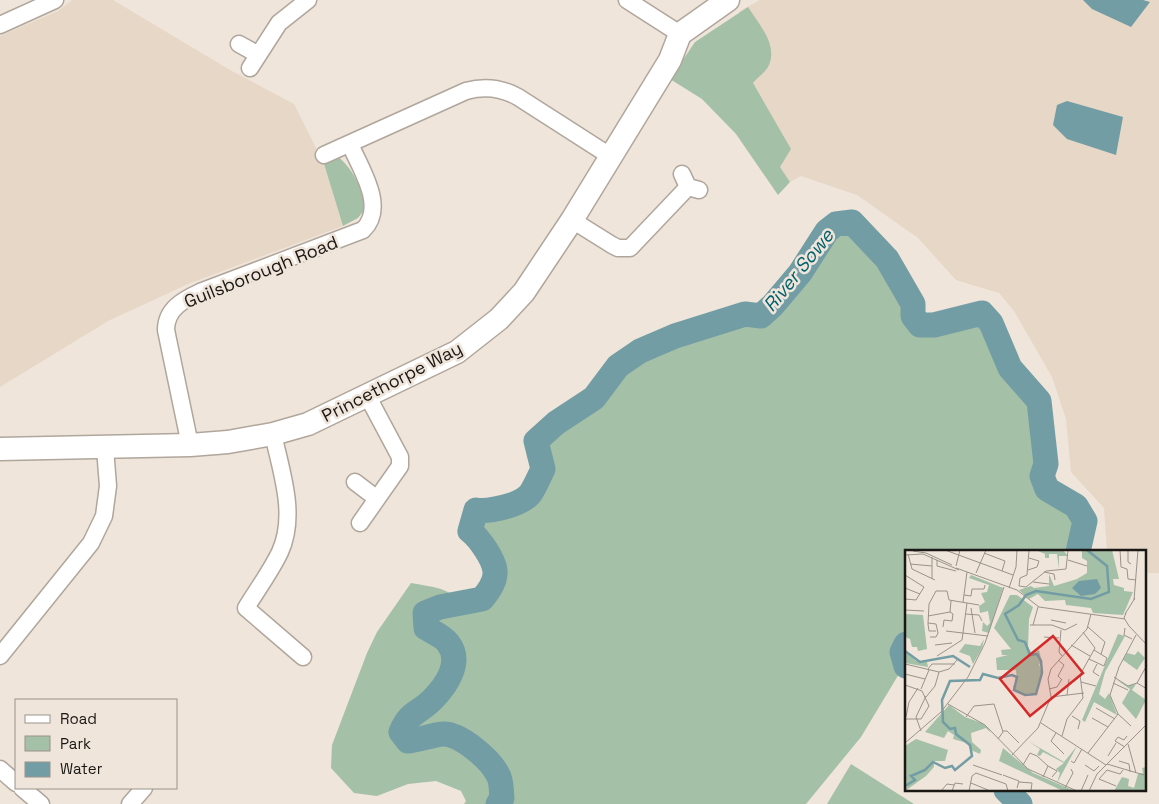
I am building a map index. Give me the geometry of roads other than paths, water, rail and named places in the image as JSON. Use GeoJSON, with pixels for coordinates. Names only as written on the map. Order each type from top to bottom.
{"type":"FeatureCollection","features":[{"type":"Feature","properties":{"kind":"street"},"geometry":{"type":"LineString","coordinates":[[0,25],[55,0]]}},
{"type":"Feature","properties":{"kind":"street"},"geometry":{"type":"LineString","coordinates":[[239,44],[254,61],[279,23],[308,0]]}},
{"type":"Feature","properties":{"kind":"street"},"geometry":{"type":"LineString","coordinates":[[627,0],[680,34],[728,0]]}},
{"type":"Feature","properties":{"kind":"street","name":"Princethorpe Way"},"geometry":{"type":"LineString","coordinates":[[0,449],[190,445],[273,434],[308,424],[368,397],[457,352],[499,319],[524,292],[572,220],[670,60],[680,34]]}},
{"type":"Feature","properties":{"kind":"street"},"geometry":{"type":"LineString","coordinates":[[324,154],[466,91],[485,88],[505,91],[518,97],[610,156]]}},
{"type":"Feature","properties":{"kind":"street","name":"Guilsborough Road"},"geometry":{"type":"LineString","coordinates":[[190,445],[166,330],[168,316],[176,306],[200,292],[364,230],[372,217],[374,203],[350,144]]}},
{"type":"Feature","properties":{"kind":"street"},"geometry":{"type":"LineString","coordinates":[[572,220],[618,248],[630,248],[689,183]]}},
{"type":"Feature","properties":{"kind":"street"},"geometry":{"type":"LineString","coordinates":[[360,523],[400,466],[400,457],[368,397]]}},
{"type":"Feature","properties":{"kind":"street"},"geometry":{"type":"LineString","coordinates":[[273,434],[285,489],[287,529],[280,551],[246,608],[303,657]]}},
{"type":"Feature","properties":{"kind":"street"},"geometry":{"type":"LineString","coordinates":[[0,656],[91,543],[104,516],[106,506],[108,486],[105,448]]}},
{"type":"Feature","properties":{"kind":"street"},"geometry":{"type":"LineString","coordinates":[[355,482],[376,498]]}},
{"type":"Feature","properties":{"kind":"street"},"geometry":{"type":"LineString","coordinates":[[0,770],[15,782]]}},
{"type":"Feature","properties":{"kind":"street"},"geometry":{"type":"LineString","coordinates":[[23,789],[41,804]]}},
{"type":"Feature","properties":{"kind":"street"},"geometry":{"type":"LineString","coordinates":[[130,804],[143,789]]}},
{"type":"Feature","properties":{"kind":"water"},"geometry":{"type":"Polygon","coordinates":[[[1083,0],[1143,0],[1150,2],[1131,27],[1092,9],[1083,0]]]}},
{"type":"Feature","properties":{"kind":"water"},"geometry":{"type":"Polygon","coordinates":[[[1067,101],[1123,117],[1116,155],[1067,139],[1053,125],[1057,105],[1067,101]]]}},
{"type":"Feature","properties":{"kind":"waterway","name":"River Sowe"},"geometry":{"type":"LineString","coordinates":[[498,804],[502,798],[499,777],[489,762],[474,748],[450,735],[443,734],[408,741],[401,732],[411,716],[427,705],[443,688],[453,666],[452,650],[444,639],[426,628],[425,613],[440,607],[482,599],[493,582],[495,571],[492,561],[482,544],[470,531],[476,510],[505,507],[526,498],[543,469],[536,441],[556,423],[594,398],[618,366],[640,351],[675,336],[745,314],[761,316],[800,273],[827,231],[836,224],[852,222],[887,259],[913,304],[913,316],[920,325],[934,325],[982,313],[991,323],[1010,368],[1039,401],[1046,464],[1042,476],[1047,489],[1076,506],[1085,521],[1078,550]]}},
{"type":"Feature","properties":{"kind":"waterway","name":"River Sowe"},"geometry":{"type":"LineString","coordinates":[[905,646],[902,652],[905,662]]}},
{"type":"Feature","properties":{"kind":"waterway","name":"River Sowe"},"geometry":{"type":"LineString","coordinates":[[1008,792],[1020,804]]}}]}
